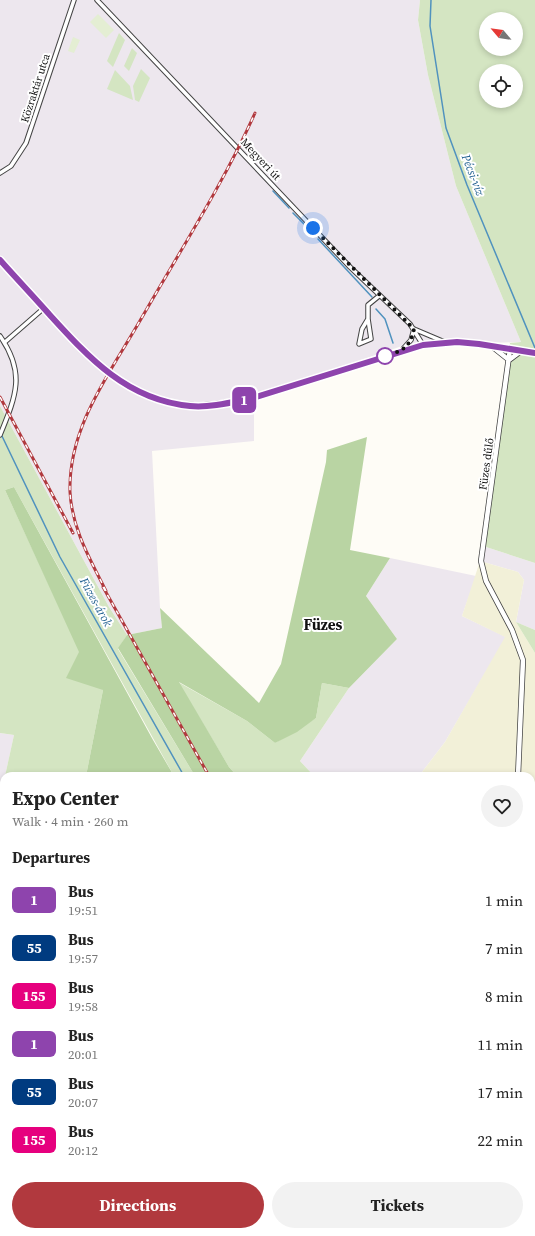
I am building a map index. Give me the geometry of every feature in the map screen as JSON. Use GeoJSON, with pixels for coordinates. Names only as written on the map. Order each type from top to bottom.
{"type":"FeatureCollection","features":[{"type":"Feature","properties":{"kind":"street","name":"Közraktár utca"},"geometry":{"type":"LineString","coordinates":[[0,173],[11,166],[26,143],[74,0]]}},
{"type":"Feature","properties":{"kind":"street","name":"Megyeri út"},"geometry":{"type":"LineString","coordinates":[[97,0],[379,296],[414,329],[423,345],[448,343],[489,346],[523,350],[533,353]]}},
{"type":"Feature","properties":{"kind":"street"},"geometry":{"type":"LineString","coordinates":[[0,260],[86,353],[113,376],[139,393],[161,402],[191,406],[253,398],[423,345]]}},
{"type":"Feature","properties":{"kind":"street"},"geometry":{"type":"LineString","coordinates":[[368,319],[362,329],[360,344],[371,339],[368,319],[368,305],[379,296]]}},
{"type":"Feature","properties":{"kind":"street"},"geometry":{"type":"LineString","coordinates":[[4,342],[44,308]]}},
{"type":"Feature","properties":{"kind":"street","name":"Megyeri út"},"geometry":{"type":"LineString","coordinates":[[414,329],[448,343]]}},
{"type":"Feature","properties":{"kind":"street"},"geometry":{"type":"LineString","coordinates":[[401,351],[410,340],[414,329]]}},
{"type":"Feature","properties":{"kind":"street"},"geometry":{"type":"LineString","coordinates":[[0,336],[14,360],[18,380],[1,433]]}},
{"type":"Feature","properties":{"kind":"street"},"geometry":{"type":"LineString","coordinates":[[489,346],[502,353],[509,360],[517,352],[523,350]]}},
{"type":"Feature","properties":{"kind":"street","name":"Füzes dűlő"},"geometry":{"type":"LineString","coordinates":[[510,349],[481,561],[486,582],[512,630],[523,660],[518,772]]}},
{"type":"Feature","properties":{"kind":"shaded area"},"geometry":{"type":"Polygon","coordinates":[[[0,0],[420,0],[418,20],[428,75],[456,186],[521,342],[402,346],[254,397],[254,441],[152,451],[162,628],[127,635],[109,607],[0,406],[0,0]]]}},
{"type":"Feature","properties":{"kind":"shaded area"},"geometry":{"type":"Polygon","coordinates":[[[483,546],[535,563],[535,630],[516,622],[524,580],[518,572],[480,561],[483,546]]]}},
{"type":"Feature","properties":{"kind":"shaded area"},"geometry":{"type":"Polygon","coordinates":[[[390,558],[476,576],[462,616],[506,637],[445,742],[422,772],[310,772],[300,761],[349,688],[397,639],[366,596],[390,558]]]}},
{"type":"Feature","properties":{"kind":"shaded area"},"geometry":{"type":"Polygon","coordinates":[[[480,561],[518,572],[524,580],[516,622],[535,653],[535,772],[422,772],[445,742],[505,637],[462,616],[480,561]]]}},
{"type":"Feature","properties":{"kind":"shaded area"},"geometry":{"type":"Polygon","coordinates":[[[0,733],[14,735],[6,772],[0,772],[0,733]]]}},
{"type":"Feature","properties":{"kind":"green space"},"geometry":{"type":"Polygon","coordinates":[[[420,0],[535,0],[535,563],[483,546],[510,343],[521,342],[456,186],[428,75],[418,20],[420,0]]]}},
{"type":"Feature","properties":{"kind":"green space"},"geometry":{"type":"Polygon","coordinates":[[[98,14],[114,30],[106,38],[90,22],[98,14]]]}},
{"type":"Feature","properties":{"kind":"green space"},"geometry":{"type":"Polygon","coordinates":[[[119,33],[125,40],[113,67],[107,61],[119,33]]]}},
{"type":"Feature","properties":{"kind":"green space"},"geometry":{"type":"Polygon","coordinates":[[[73,37],[80,40],[74,53],[68,51],[73,37]]]}},
{"type":"Feature","properties":{"kind":"green space"},"geometry":{"type":"Polygon","coordinates":[[[132,48],[137,53],[129,71],[124,66],[132,48]]]}},
{"type":"Feature","properties":{"kind":"green space"},"geometry":{"type":"Polygon","coordinates":[[[141,69],[150,78],[139,102],[135,100],[133,86],[141,69]]]}},
{"type":"Feature","properties":{"kind":"green space"},"geometry":{"type":"Polygon","coordinates":[[[115,70],[130,86],[133,100],[107,89],[115,70]]]}},
{"type":"Feature","properties":{"kind":"green space"},"geometry":{"type":"Polygon","coordinates":[[[0,406],[109,607],[127,635],[118,649],[193,772],[172,772],[14,487],[5,490],[80,652],[103,690],[87,772],[6,772],[14,735],[0,733],[0,406]]]}},
{"type":"Feature","properties":{"kind":"green space"},"geometry":{"type":"Polygon","coordinates":[[[367,437],[350,550],[390,558],[366,596],[397,639],[349,688],[322,683],[316,718],[297,732],[275,743],[247,721],[179,682],[229,767],[233,772],[193,772],[118,648],[127,635],[162,628],[160,608],[259,703],[281,664],[326,462],[327,450],[367,437]]]}},
{"type":"Feature","properties":{"kind":"green space"},"geometry":{"type":"Polygon","coordinates":[[[14,487],[172,772],[87,772],[103,690],[66,678],[79,652],[5,490],[14,487]]]}},
{"type":"Feature","properties":{"kind":"green space"},"geometry":{"type":"Polygon","coordinates":[[[516,622],[535,630],[535,653],[516,622]]]}},
{"type":"Feature","properties":{"kind":"green space"},"geometry":{"type":"Polygon","coordinates":[[[178,682],[247,721],[275,743],[316,718],[322,683],[349,688],[300,761],[310,772],[233,772],[178,682]]]}},
{"type":"Feature","properties":{"kind":"waterway","name":"Pécsi-víz"},"geometry":{"type":"LineString","coordinates":[[431,0],[430,26],[446,128],[467,185],[535,348]]}},
{"type":"Feature","properties":{"kind":"waterway"},"geometry":{"type":"LineString","coordinates":[[273,191],[289,208]]}},
{"type":"Feature","properties":{"kind":"waterway"},"geometry":{"type":"LineString","coordinates":[[293,213],[307,227]]}},
{"type":"Feature","properties":{"kind":"waterway"},"geometry":{"type":"LineString","coordinates":[[318,239],[372,297]]}},
{"type":"Feature","properties":{"kind":"waterway"},"geometry":{"type":"LineString","coordinates":[[376,309],[385,319],[393,343]]}},
{"type":"Feature","properties":{"kind":"waterway","name":"Füzes-árok"},"geometry":{"type":"LineString","coordinates":[[1,434],[60,557],[182,772]]}},
{"type":"Feature","properties":{"kind":"railway"},"geometry":{"type":"LineString","coordinates":[[106,591],[78,531],[71,506],[71,468],[76,445],[83,423],[104,380],[186,243],[229,166],[255,113]]}},
{"type":"Feature","properties":{"kind":"railway"},"geometry":{"type":"LineString","coordinates":[[0,397],[73,533]]}},
{"type":"Feature","properties":{"kind":"railway"},"geometry":{"type":"LineString","coordinates":[[103,587],[207,772]]}},
{"type":"Feature","properties":{"kind":"bus line","name":"1"},"geometry":{"type":"LineString","coordinates":[[0,260],[82,350],[100,367],[139,393],[161,402],[191,406],[226,403],[253,398],[390,354],[423,345],[457,342],[523,350],[535,353]]}},
{"type":"Feature","properties":{"kind":"district","name":"Füzes"},"geometry":{"type":"Point","coordinates":[323,625]}},
{"type":"Feature","properties":{"kind":"route"},"geometry":{"type":"LineString","coordinates":[[313,228],[350,267],[414,329],[408,344],[401,351],[385,356]]}}]}
